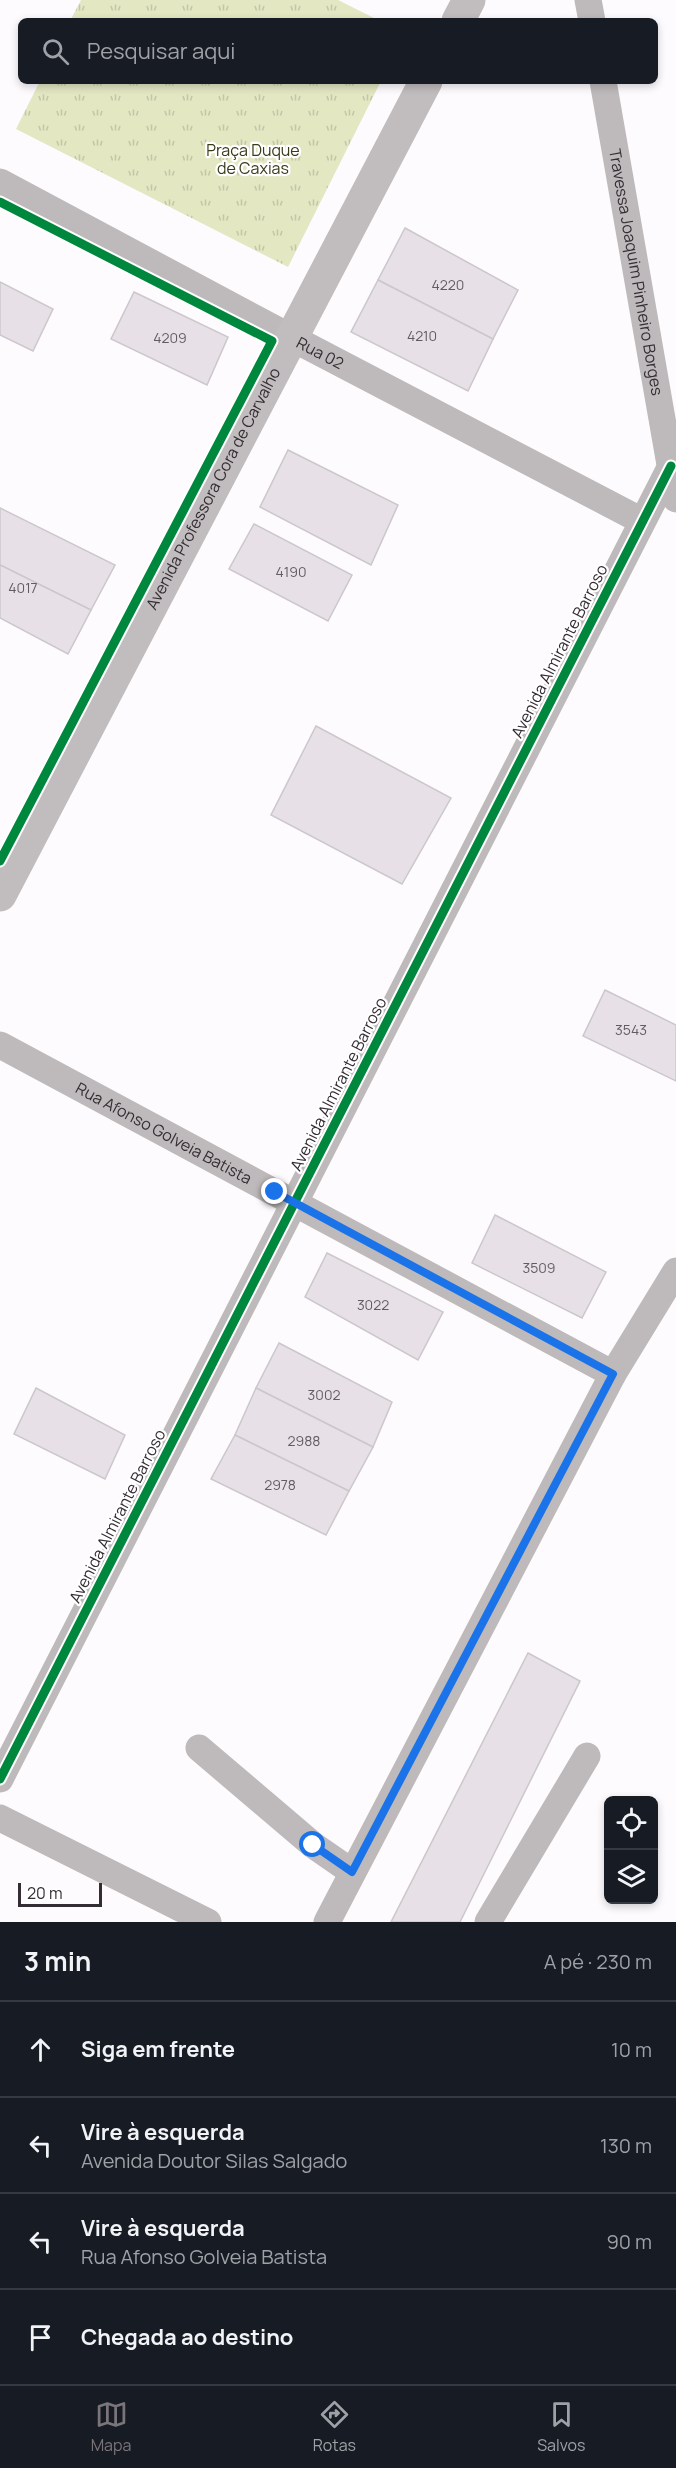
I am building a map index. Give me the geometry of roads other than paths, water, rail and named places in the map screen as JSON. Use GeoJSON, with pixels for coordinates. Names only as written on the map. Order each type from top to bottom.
{"type":"FeatureCollection","features":[{"type":"Feature","properties":{"kind":"main road"},"geometry":{"type":"LineString","coordinates":[[460,18],[469,0]]}},
{"type":"Feature","properties":{"kind":"main road","name":"Avenida Professora Cora de Carvalho"},"geometry":{"type":"LineString","coordinates":[[0,895],[424,84]]}},
{"type":"Feature","properties":{"kind":"street"},"geometry":{"type":"LineString","coordinates":[[588,0],[591,18]]}},
{"type":"Feature","properties":{"kind":"street","name":"Travessa Joaquim Pinheiro Borges"},"geometry":{"type":"LineString","coordinates":[[604,84],[676,499]]}},
{"type":"Feature","properties":{"kind":"street","name":"Rua 02"},"geometry":{"type":"LineString","coordinates":[[0,182],[291,338],[642,521]]}},
{"type":"Feature","properties":{"kind":"street","name":"Avenida Almirante Barroso"},"geometry":{"type":"LineString","coordinates":[[0,1779],[671,466]]}},
{"type":"Feature","properties":{"kind":"street","name":"Rua Afonso Golveia Batista"},"geometry":{"type":"LineString","coordinates":[[0,1045],[613,1374]]}},
{"type":"Feature","properties":{"kind":"street"},"geometry":{"type":"LineString","coordinates":[[327,1922],[613,1374],[676,1271]]}},
{"type":"Feature","properties":{"kind":"street"},"geometry":{"type":"LineString","coordinates":[[200,1748],[313,1845],[352,1872]]}},
{"type":"Feature","properties":{"kind":"street"},"geometry":{"type":"LineString","coordinates":[[488,1922],[587,1756]]}},
{"type":"Feature","properties":{"kind":"street"},"geometry":{"type":"LineString","coordinates":[[0,1818],[208,1922]]}},
{"type":"Feature","properties":{"kind":"park label","name":"Praça Duque de Caxias"},"geometry":{"type":"Point","coordinates":[253,159]}}]}
